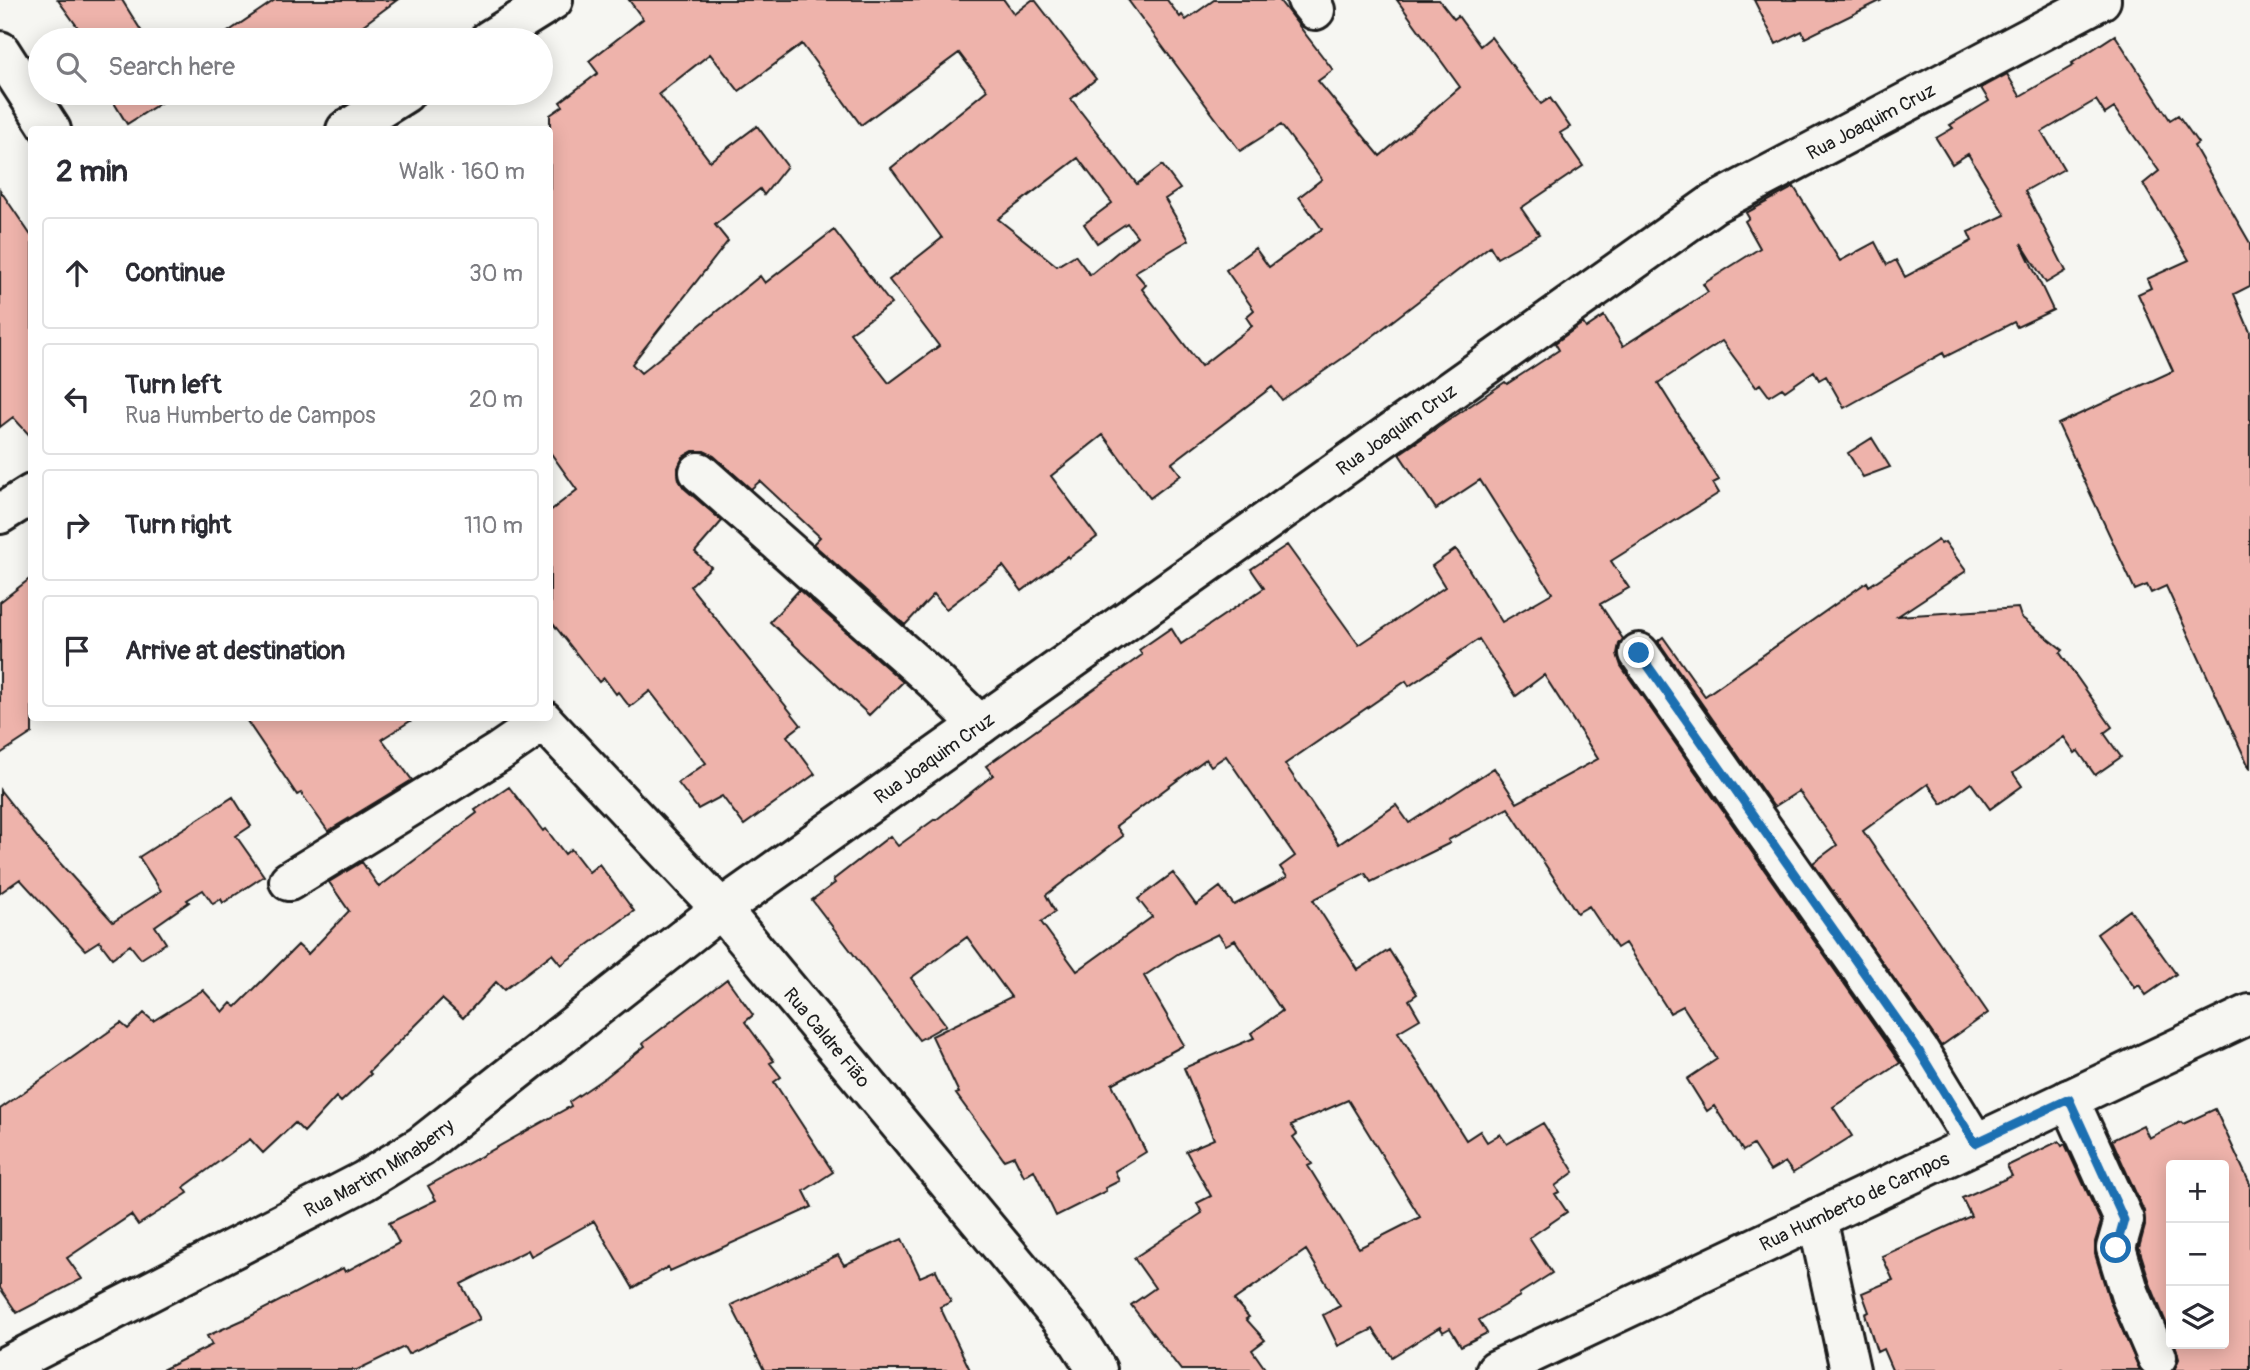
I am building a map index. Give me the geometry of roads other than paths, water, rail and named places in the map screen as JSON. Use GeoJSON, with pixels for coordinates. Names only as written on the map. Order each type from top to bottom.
{"type":"FeatureCollection","features":[{"type":"Feature","properties":{"kind":"street"},"geometry":{"type":"LineString","coordinates":[[508,28],[553,0]]}},
{"type":"Feature","properties":{"kind":"street","name":"Rua Joaquim Cruz"},"geometry":{"type":"LineString","coordinates":[[721,909],[1713,204],[2101,0]]}},
{"type":"Feature","properties":{"kind":"street"},"geometry":{"type":"LineString","coordinates":[[0,51],[28,94]]}},
{"type":"Feature","properties":{"kind":"street"},"geometry":{"type":"LineString","coordinates":[[35,105],[48,126]]}},
{"type":"Feature","properties":{"kind":"street"},"geometry":{"type":"LineString","coordinates":[[352,126],[386,105]]}},
{"type":"Feature","properties":{"kind":"street"},"geometry":{"type":"LineString","coordinates":[[699,472],[936,682],[979,725]]}},
{"type":"Feature","properties":{"kind":"street"},"geometry":{"type":"LineString","coordinates":[[0,514],[28,496]]}},
{"type":"Feature","properties":{"kind":"street"},"geometry":{"type":"LineString","coordinates":[[1639,653],[1919,1051],[1975,1143]]}},
{"type":"Feature","properties":{"kind":"street"},"geometry":{"type":"LineString","coordinates":[[289,881],[499,752],[539,721]]}},
{"type":"Feature","properties":{"kind":"street","name":"Rua Caldre Fião"},"geometry":{"type":"LineString","coordinates":[[544,721],[721,909],[1074,1334],[1097,1370]]}},
{"type":"Feature","properties":{"kind":"street","name":"Rua Martim Minaberry"},"geometry":{"type":"LineString","coordinates":[[0,1369],[364,1181],[421,1146],[721,909]]}},
{"type":"Feature","properties":{"kind":"street","name":"Rua Humberto de Campos"},"geometry":{"type":"LineString","coordinates":[[1496,1370],[2250,1014]]}},
{"type":"Feature","properties":{"kind":"street"},"geometry":{"type":"LineString","coordinates":[[2069,1099],[2124,1220],[2116,1248],[2130,1294],[2157,1357]]}},
{"type":"Feature","properties":{"kind":"street"},"geometry":{"type":"LineString","coordinates":[[1817,1218],[1850,1370]]}}]}
